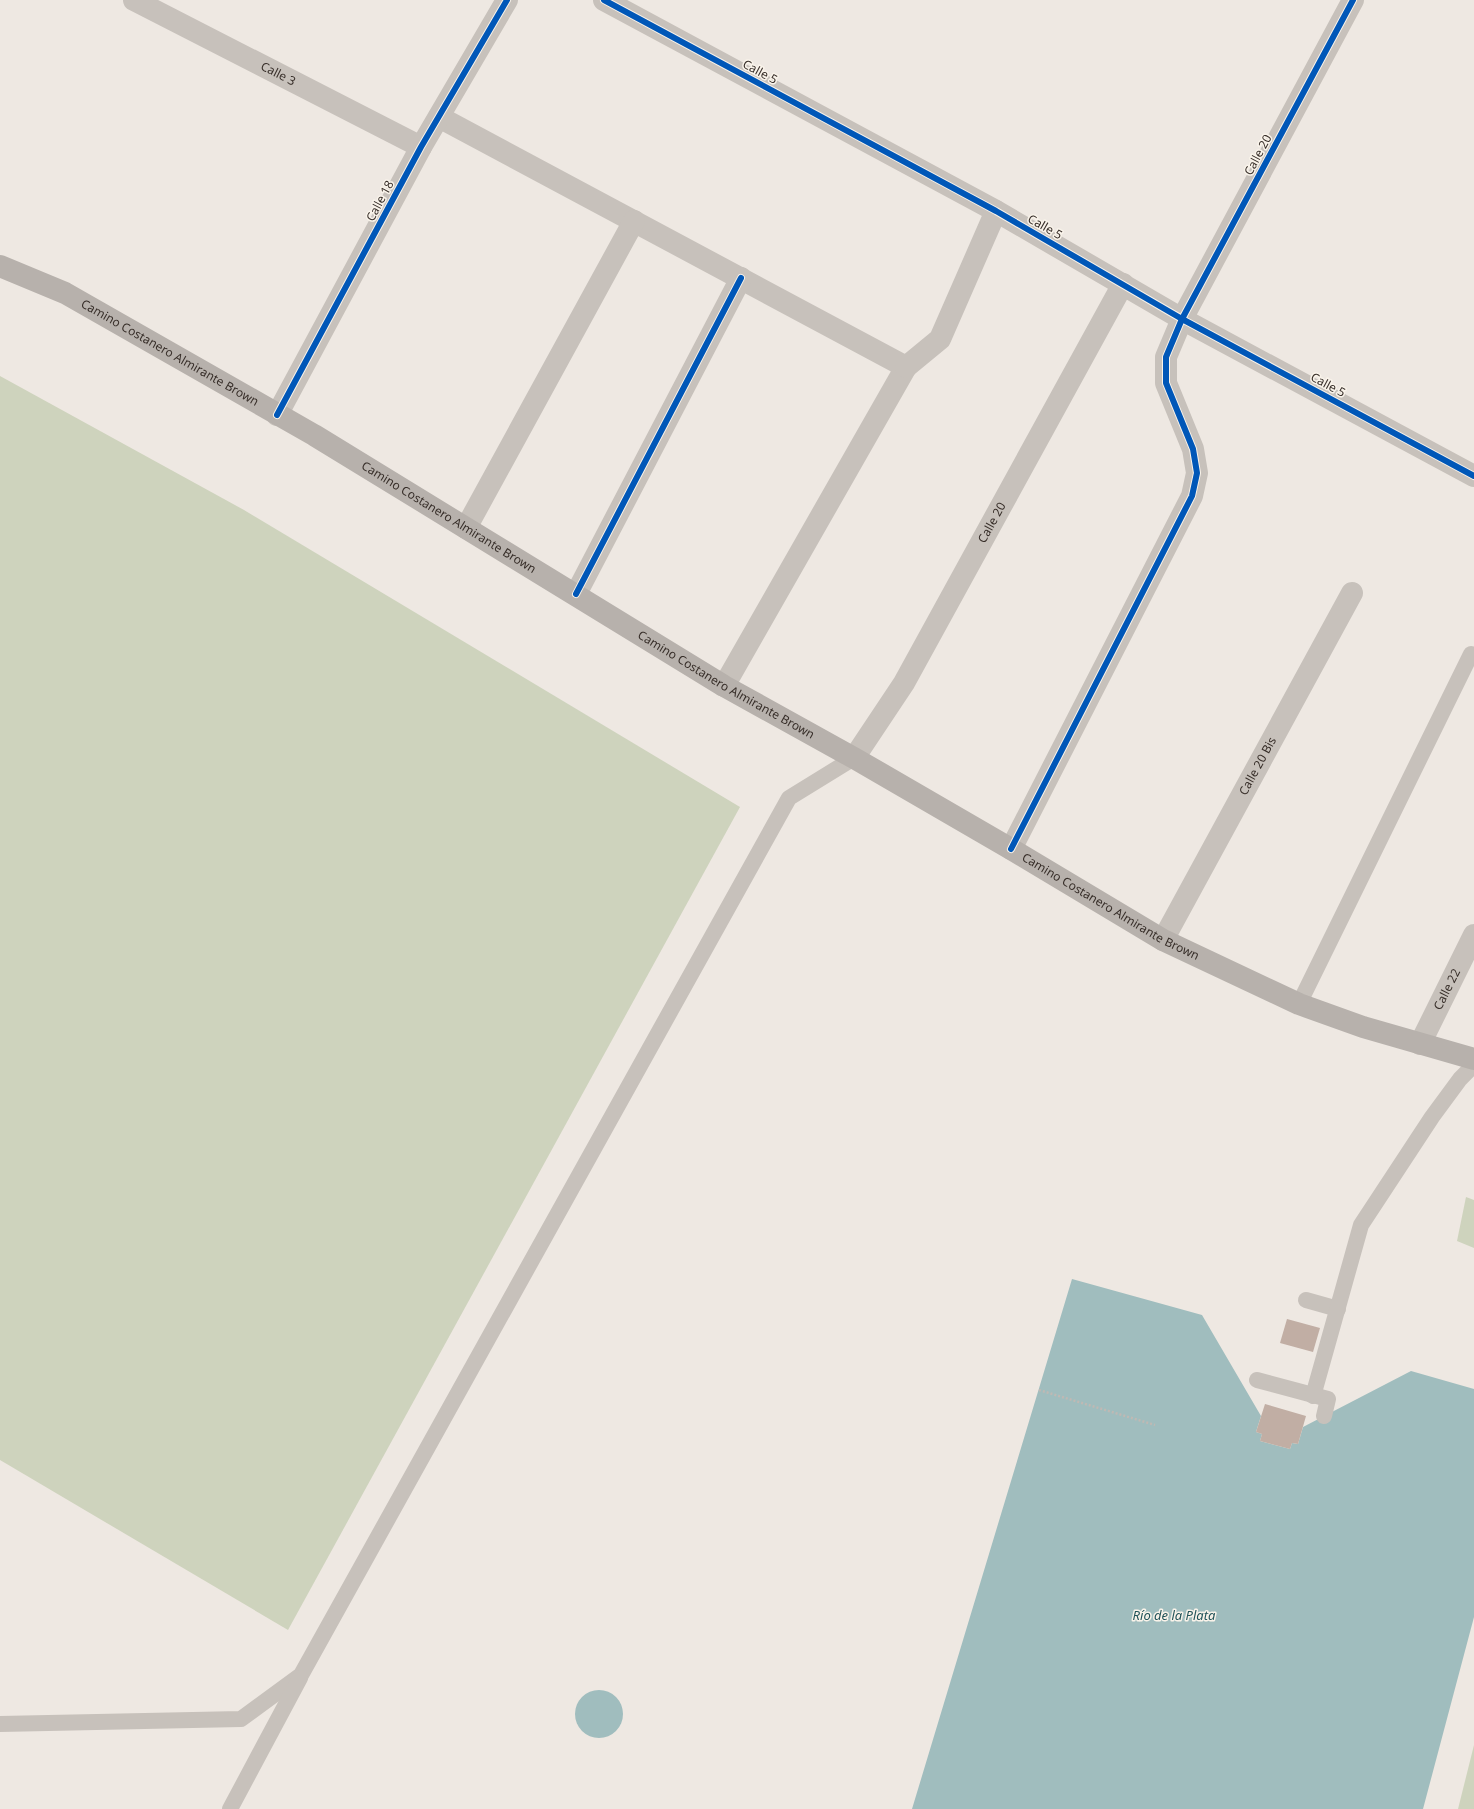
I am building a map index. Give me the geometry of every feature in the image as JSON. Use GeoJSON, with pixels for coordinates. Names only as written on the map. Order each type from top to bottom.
{"type":"FeatureCollection","features":[{"type":"Feature","properties":{"kind":"main road","name":"Camino Costanero Almirante Brown"},"geometry":{"type":"LineString","coordinates":[[0,266],[65,293],[277,415],[576,594],[724,686],[854,758],[1011,848],[1163,940],[1299,1004],[1363,1027],[1474,1059]]}},
{"type":"Feature","properties":{"kind":"street","name":"Calle 3"},"geometry":{"type":"LineString","coordinates":[[134,0],[421,147]]}},
{"type":"Feature","properties":{"kind":"street","name":"Calle 18"},"geometry":{"type":"LineString","coordinates":[[277,415],[421,147],[507,0]]}},
{"type":"Feature","properties":{"kind":"street","name":"Calle 5"},"geometry":{"type":"LineString","coordinates":[[604,0],[996,211],[1182,319],[1474,476]]}},
{"type":"Feature","properties":{"kind":"street","name":"Calle 20"},"geometry":{"type":"LineString","coordinates":[[1011,848],[1192,496],[1197,473],[1193,449],[1166,383],[1166,356],[1182,319],[1353,0]]}},
{"type":"Feature","properties":{"kind":"street"},"geometry":{"type":"LineString","coordinates":[[439,117],[906,367]]}},
{"type":"Feature","properties":{"kind":"street"},"geometry":{"type":"LineString","coordinates":[[724,686],[906,367],[940,339],[996,211]]}},
{"type":"Feature","properties":{"kind":"street"},"geometry":{"type":"LineString","coordinates":[[466,528],[634,221]]}},
{"type":"Feature","properties":{"kind":"street"},"geometry":{"type":"LineString","coordinates":[[576,594],[741,278]]}},
{"type":"Feature","properties":{"kind":"street","name":"Calle 20"},"geometry":{"type":"LineString","coordinates":[[854,758],[904,683],[1123,284]]}},
{"type":"Feature","properties":{"kind":"street","name":"Calle 20 Bis"},"geometry":{"type":"LineString","coordinates":[[1163,940],[1352,593]]}},
{"type":"Feature","properties":{"kind":"street","name":"Calle 22"},"geometry":{"type":"LineString","coordinates":[[1420,1044],[1474,935]]}},
{"type":"Feature","properties":{"kind":"lane"},"geometry":{"type":"LineString","coordinates":[[1299,1004],[1471,654]]}},
{"type":"Feature","properties":{"kind":"lane"},"geometry":{"type":"LineString","coordinates":[[230,1809],[301,1675],[789,798],[854,758]]}},
{"type":"Feature","properties":{"kind":"lane"},"geometry":{"type":"LineString","coordinates":[[1313,1396],[1361,1226],[1432,1117],[1460,1079],[1474,1064]]}},
{"type":"Feature","properties":{"kind":"lane"},"geometry":{"type":"LineString","coordinates":[[1306,1300],[1338,1308]]}},
{"type":"Feature","properties":{"kind":"lane"},"geometry":{"type":"LineString","coordinates":[[1257,1380],[1328,1399],[1324,1416]]}},
{"type":"Feature","properties":{"kind":"lane"},"geometry":{"type":"LineString","coordinates":[[0,1724],[241,1719],[301,1675]]}},
{"type":"Feature","properties":{"kind":"path"},"geometry":{"type":"LineString","coordinates":[[1039,1390],[1155,1426]]}},
{"type":"Feature","properties":{"kind":"green space"},"geometry":{"type":"Polygon","coordinates":[[[0,376],[244,510],[740,807],[288,1630],[0,1460],[0,376]]]}},
{"type":"Feature","properties":{"kind":"green space"},"geometry":{"type":"Polygon","coordinates":[[[1466,1197],[1474,1200],[1474,1248],[1457,1241],[1466,1197]]]}},
{"type":"Feature","properties":{"kind":"green space"},"geometry":{"type":"Polygon","coordinates":[[[1474,1745],[1474,1809],[1458,1809],[1474,1745]]]}},
{"type":"Feature","properties":{"kind":"water","name":"Río de la Plata"},"geometry":{"type":"Polygon","coordinates":[[[1072,1279],[1202,1315],[1261,1416],[1256,1432],[1262,1434],[1260,1441],[1290,1449],[1292,1443],[1298,1444],[1303,1427],[1411,1371],[1474,1389],[1474,1617],[1423,1809],[912,1809],[1072,1279]]]}},
{"type":"Feature","properties":{"kind":"water"},"geometry":{"type":"Polygon","coordinates":[[[594,1690],[604,1690],[616,1697],[623,1709],[623,1719],[616,1731],[604,1738],[594,1738],[586,1734],[579,1727],[575,1719],[575,1709],[579,1701],[586,1694],[594,1690]]]}},
{"type":"Feature","properties":{"kind":"building"},"geometry":{"type":"Polygon","coordinates":[[[1287,1319],[1320,1328],[1313,1352],[1280,1343],[1287,1319]]]}},
{"type":"Feature","properties":{"kind":"building"},"geometry":{"type":"Polygon","coordinates":[[[1265,1404],[1306,1416],[1298,1444],[1292,1443],[1290,1449],[1260,1441],[1262,1434],[1256,1432],[1265,1404]]]}},
{"type":"Feature","properties":{"kind":"cycle path"},"geometry":{"type":"LineString","coordinates":[[277,415],[421,147],[507,0]]}},
{"type":"Feature","properties":{"kind":"cycle path"},"geometry":{"type":"LineString","coordinates":[[604,0],[996,211],[1182,319],[1474,476]]}},
{"type":"Feature","properties":{"kind":"cycle path"},"geometry":{"type":"LineString","coordinates":[[1011,849],[1192,496],[1197,473],[1193,449],[1166,383],[1166,357],[1182,319],[1353,0]]}},
{"type":"Feature","properties":{"kind":"cycle path"},"geometry":{"type":"LineString","coordinates":[[576,594],[741,278]]}}]}
